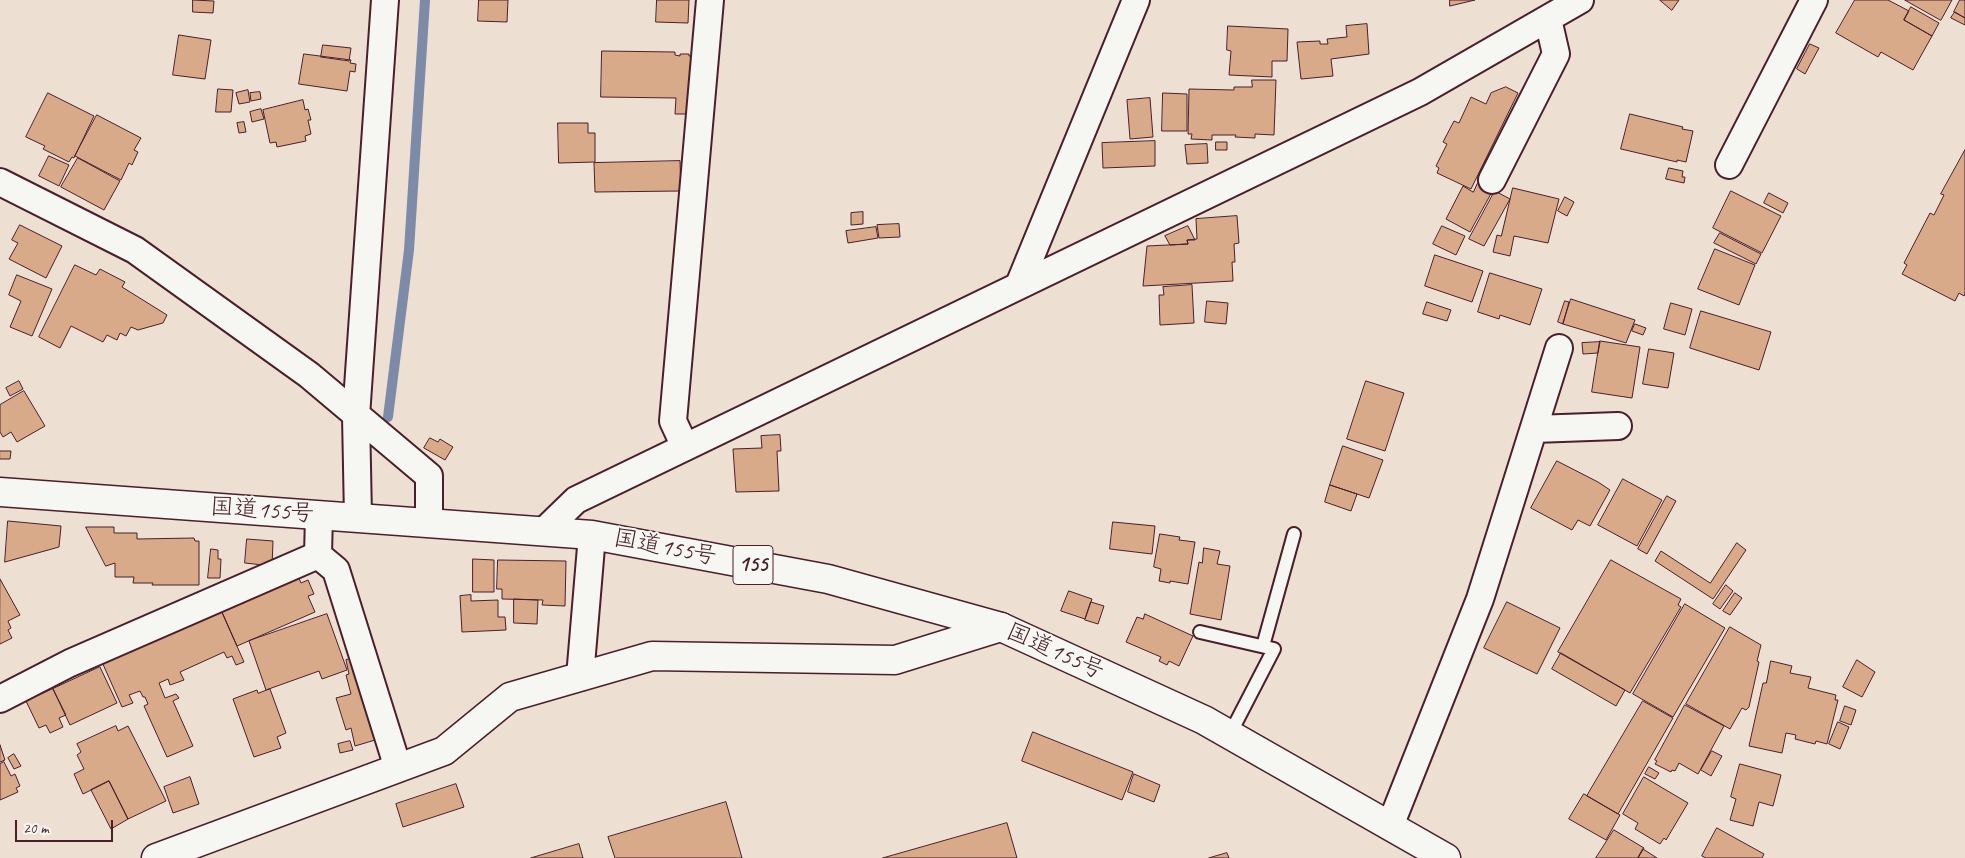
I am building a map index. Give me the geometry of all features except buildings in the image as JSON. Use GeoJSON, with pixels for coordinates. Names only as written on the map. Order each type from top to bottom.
{"type":"FeatureCollection","features":[{"type":"Feature","properties":{"kind":"main road","name":"国道155号"},"geometry":{"type":"LineString","coordinates":[[0,492],[592,535],[828,579],[1001,627],[1204,720],[1446,858]]}},
{"type":"Feature","properties":{"kind":"main road"},"geometry":{"type":"LineString","coordinates":[[156,858],[444,751],[510,697],[652,656],[895,660],[1001,627]]}},
{"type":"Feature","properties":{"kind":"street"},"geometry":{"type":"LineString","coordinates":[[358,517],[356,416],[384,0]]}},
{"type":"Feature","properties":{"kind":"street"},"geometry":{"type":"LineString","coordinates":[[685,447],[673,421],[710,0]]}},
{"type":"Feature","properties":{"kind":"street"},"geometry":{"type":"LineString","coordinates":[[1020,285],[1136,0]]}},
{"type":"Feature","properties":{"kind":"street"},"geometry":{"type":"LineString","coordinates":[[544,531],[576,500],[1420,92],[1580,0]]}},
{"type":"Feature","properties":{"kind":"street"},"geometry":{"type":"LineString","coordinates":[[1729,165],[1814,0]]}},
{"type":"Feature","properties":{"kind":"street"},"geometry":{"type":"LineString","coordinates":[[1492,180],[1556,54],[1548,19]]}},
{"type":"Feature","properties":{"kind":"street"},"geometry":{"type":"LineString","coordinates":[[0,182],[135,250],[309,375],[429,476],[429,523]]}},
{"type":"Feature","properties":{"kind":"street"},"geometry":{"type":"LineString","coordinates":[[1390,826],[1480,599],[1559,348]]}},
{"type":"Feature","properties":{"kind":"street"},"geometry":{"type":"LineString","coordinates":[[1534,429],[1618,426]]}},
{"type":"Feature","properties":{"kind":"street"},"geometry":{"type":"LineString","coordinates":[[318,555],[319,515]]}},
{"type":"Feature","properties":{"kind":"street"},"geometry":{"type":"LineString","coordinates":[[580,677],[592,535]]}},
{"type":"Feature","properties":{"kind":"street"},"geometry":{"type":"LineString","coordinates":[[0,700],[70,663],[318,555]]}},
{"type":"Feature","properties":{"kind":"street"},"geometry":{"type":"LineString","coordinates":[[318,555],[336,570],[398,768]]}},
{"type":"Feature","properties":{"kind":"lane"},"geometry":{"type":"LineString","coordinates":[[1264,646],[1294,534]]}},
{"type":"Feature","properties":{"kind":"lane"},"geometry":{"type":"LineString","coordinates":[[1200,632],[1274,648],[1230,734]]}},
{"type":"Feature","properties":{"kind":"waterway"},"geometry":{"type":"LineString","coordinates":[[388,417],[409,250],[425,0]]}}]}
